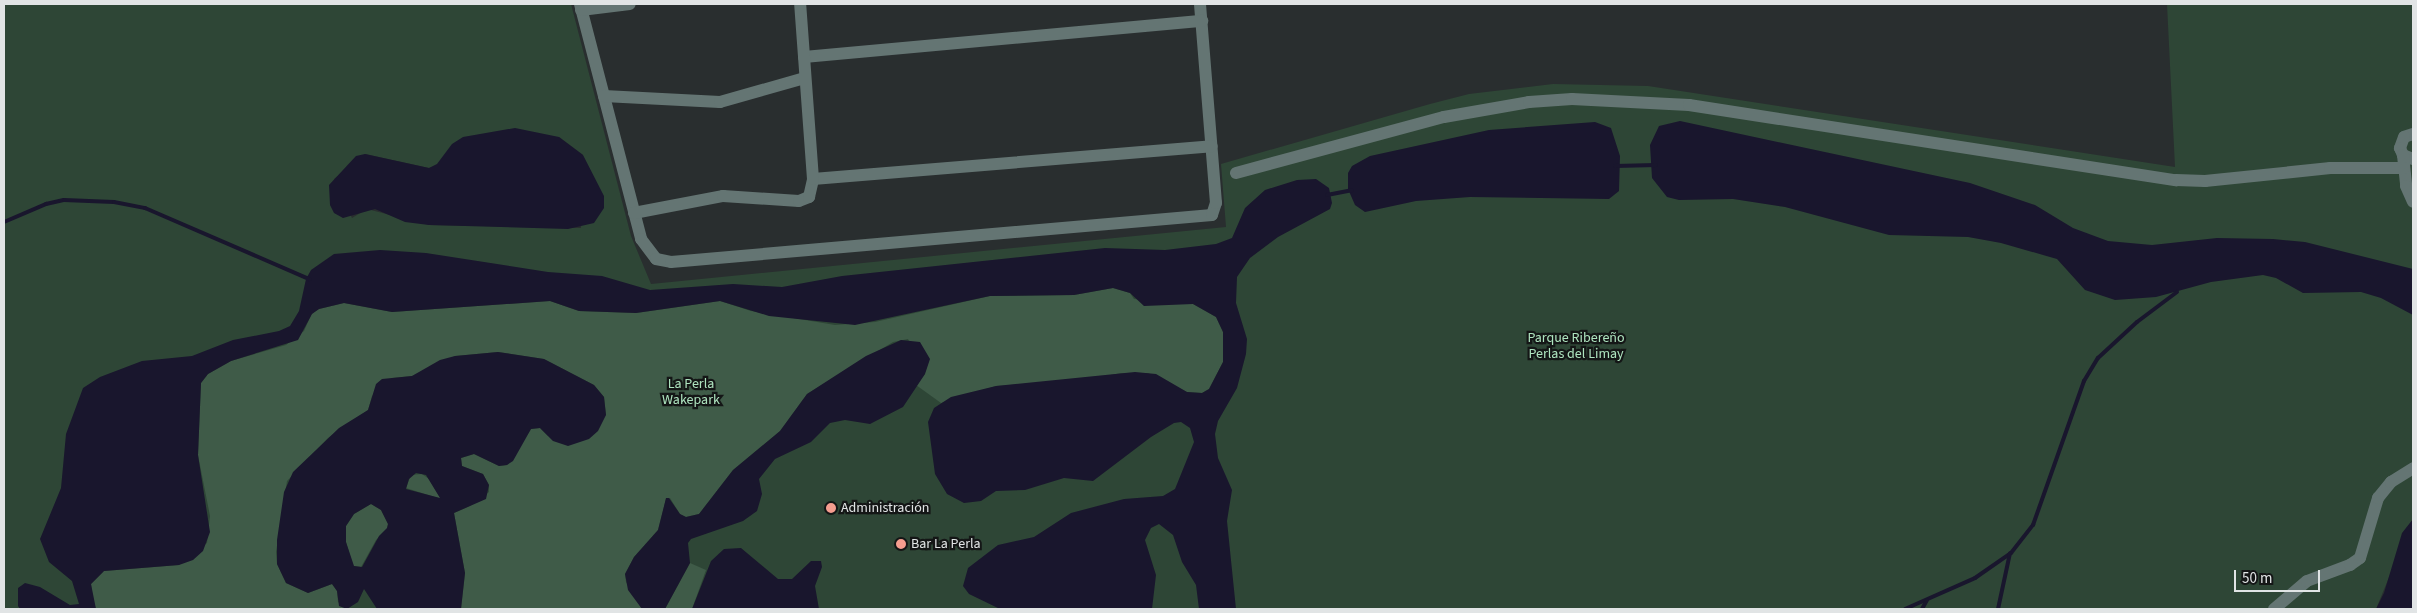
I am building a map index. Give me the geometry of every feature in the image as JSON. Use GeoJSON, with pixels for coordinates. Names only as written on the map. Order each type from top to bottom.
{"type":"FeatureCollection","features":[{"type":"Feature","properties":{"kind":"street"},"geometry":{"type":"LineString","coordinates":[[630,4],[581,7],[641,239],[656,259],[671,262],[1212,215],[1216,207],[1200,4]]}},
{"type":"Feature","properties":{"kind":"street"},"geometry":{"type":"LineString","coordinates":[[634,212],[723,196],[799,201],[809,197],[813,180],[800,4]]}},
{"type":"Feature","properties":{"kind":"street"},"geometry":{"type":"LineString","coordinates":[[804,57],[1202,22]]}},
{"type":"Feature","properties":{"kind":"street"},"geometry":{"type":"LineString","coordinates":[[604,96],[720,102],[805,78]]}},
{"type":"Feature","properties":{"kind":"street"},"geometry":{"type":"LineString","coordinates":[[1236,173],[1444,117],[1529,102],[1572,99],[1690,105],[2176,180],[2205,181],[2407,161]]}},
{"type":"Feature","properties":{"kind":"street"},"geometry":{"type":"LineString","coordinates":[[2413,134],[2402,140],[2400,148],[2407,161],[2413,201]]}},
{"type":"Feature","properties":{"kind":"street"},"geometry":{"type":"LineString","coordinates":[[813,180],[1212,146]]}},
{"type":"Feature","properties":{"kind":"street"},"geometry":{"type":"LineString","coordinates":[[2274,609],[2307,581],[2355,562],[2362,552],[2378,498],[2390,482],[2413,468]]}},
{"type":"Feature","properties":{"kind":"green space","name":"Parque Ribereño Perlas del Limay"},"geometry":{"type":"Polygon","coordinates":[[[4,4],[571,4],[631,236],[651,284],[1226,227],[1221,164],[1469,94],[1553,84],[1648,86],[2175,167],[2167,4],[2413,4],[2413,519],[2376,609],[4,609],[4,4]],[[559,137],[429,168],[365,154],[334,179],[352,218],[367,209],[429,225],[581,228],[583,155],[559,137]]]}},
{"type":"Feature","properties":{"kind":"green space","name":"La Perla Wakepark"},"geometry":{"type":"Polygon","coordinates":[[[1113,288],[1130,293],[1134,299],[1193,304],[1216,317],[1223,332],[1223,362],[1209,389],[1202,393],[1187,392],[1148,373],[1122,373],[1082,380],[996,386],[941,403],[916,385],[925,374],[908,339],[893,342],[807,394],[780,431],[733,470],[699,514],[686,517],[680,514],[670,498],[666,499],[658,530],[634,557],[625,574],[626,582],[642,609],[461,609],[465,573],[454,513],[470,506],[489,492],[489,485],[483,474],[462,466],[461,458],[474,454],[499,466],[507,465],[531,429],[540,428],[548,436],[606,415],[604,397],[594,385],[544,359],[498,352],[455,356],[412,376],[392,378],[372,396],[368,410],[328,438],[287,481],[276,552],[277,564],[286,583],[308,593],[332,584],[337,591],[338,602],[347,609],[96,609],[93,600],[91,584],[104,571],[179,565],[207,543],[210,516],[198,455],[201,383],[208,374],[231,361],[286,345],[304,331],[312,313],[319,309],[344,303],[392,312],[550,301],[579,311],[636,313],[720,301],[751,311],[835,325],[875,322],[990,296],[1074,295],[1113,288]]]}},
{"type":"Feature","properties":{"kind":"green space"},"geometry":{"type":"Polygon","coordinates":[[[422,474],[429,479],[441,499],[406,488],[411,475],[422,474]]]}},
{"type":"Feature","properties":{"kind":"green space"},"geometry":{"type":"Polygon","coordinates":[[[371,504],[381,510],[388,524],[387,529],[376,540],[361,567],[353,566],[346,542],[346,526],[354,514],[371,504]]]}},
{"type":"Feature","properties":{"kind":"green space"},"geometry":{"type":"Polygon","coordinates":[[[690,563],[706,570],[692,609],[665,609],[690,563]]]}},
{"type":"Feature","properties":{"kind":"shaded area"},"geometry":{"type":"Polygon","coordinates":[[[1680,121],[1970,183],[2035,205],[2073,228],[2108,241],[2152,245],[2217,238],[2273,239],[2305,242],[2413,269],[2413,315],[2381,298],[2361,292],[2303,293],[2276,278],[2263,275],[2211,282],[2156,297],[2115,300],[2085,290],[2057,259],[2001,243],[1968,237],[1889,235],[1785,207],[1733,199],[1679,200],[1667,197],[1652,178],[1650,145],[1659,126],[1680,121]]]}},
{"type":"Feature","properties":{"kind":"shaded area"},"geometry":{"type":"Polygon","coordinates":[[[1595,122],[1611,128],[1620,156],[1619,191],[1609,199],[1470,197],[1416,201],[1365,212],[1355,205],[1348,189],[1348,173],[1352,166],[1370,156],[1489,130],[1595,122]]]}},
{"type":"Feature","properties":{"kind":"shaded area"},"geometry":{"type":"Polygon","coordinates":[[[515,128],[559,137],[583,155],[604,196],[604,208],[594,223],[568,229],[429,225],[405,222],[375,209],[343,218],[334,213],[330,205],[329,185],[356,156],[365,154],[429,168],[437,164],[452,144],[463,137],[515,128]]]}},
{"type":"Feature","properties":{"kind":"shaded area"},"geometry":{"type":"Polygon","coordinates":[[[1316,179],[1329,188],[1332,203],[1330,209],[1278,237],[1250,258],[1237,277],[1236,303],[1247,339],[1246,354],[1237,388],[1218,421],[1215,434],[1218,458],[1232,490],[1227,521],[1236,609],[1199,609],[1196,585],[1182,562],[1173,535],[1159,524],[1151,528],[1145,540],[1156,575],[1152,609],[1000,609],[969,594],[963,586],[968,568],[998,545],[1034,537],[1071,513],[1124,499],[1163,496],[1175,489],[1194,442],[1190,428],[1181,422],[1174,423],[1151,437],[1093,481],[1064,478],[1025,490],[996,491],[981,501],[964,503],[947,494],[935,474],[928,422],[934,408],[951,397],[996,386],[1135,372],[1156,374],[1187,392],[1202,393],[1209,389],[1223,362],[1223,332],[1216,317],[1193,304],[1144,306],[1130,293],[1113,288],[1074,295],[990,296],[855,325],[769,316],[720,301],[636,313],[579,311],[550,301],[392,312],[344,303],[319,309],[312,314],[298,340],[231,361],[208,374],[201,383],[198,455],[210,532],[203,551],[193,560],[179,565],[104,571],[91,584],[96,609],[20,609],[18,606],[18,588],[25,583],[40,587],[70,605],[79,604],[72,581],[49,562],[40,539],[61,488],[66,434],[83,388],[100,377],[142,361],[192,356],[233,340],[279,331],[290,326],[299,311],[306,279],[311,270],[334,254],[380,250],[426,253],[548,272],[602,276],[650,290],[733,284],[782,287],[842,276],[1105,248],[1165,250],[1216,244],[1232,238],[1245,208],[1265,190],[1297,180],[1316,179]]]}},
{"type":"Feature","properties":{"kind":"shaded area"},"geometry":{"type":"Polygon","coordinates":[[[901,340],[920,342],[930,359],[925,374],[903,407],[870,424],[845,420],[830,423],[811,442],[775,459],[759,479],[762,494],[757,511],[743,521],[691,539],[688,543],[690,563],[665,609],[642,609],[628,590],[625,574],[634,557],[658,530],[666,498],[669,498],[680,514],[686,517],[699,514],[733,470],[780,431],[807,394],[866,356],[901,340]]]}},
{"type":"Feature","properties":{"kind":"shaded area"},"geometry":{"type":"Polygon","coordinates":[[[498,352],[544,359],[594,385],[604,397],[606,415],[598,431],[589,439],[568,446],[553,441],[540,428],[531,429],[513,461],[507,465],[499,466],[474,454],[461,458],[462,466],[483,474],[489,485],[486,499],[454,513],[465,573],[461,609],[377,609],[364,589],[358,602],[347,609],[339,606],[337,591],[332,584],[308,593],[286,583],[277,564],[277,540],[284,492],[293,472],[339,428],[368,410],[376,384],[382,379],[412,376],[440,360],[455,356],[498,352]],[[416,473],[409,479],[406,489],[440,498],[426,475],[416,473]],[[371,504],[354,514],[346,526],[346,542],[354,566],[362,567],[379,536],[387,528],[388,524],[381,510],[371,504]]]}},
{"type":"Feature","properties":{"kind":"shaded area"},"geometry":{"type":"Polygon","coordinates":[[[2413,519],[2413,609],[2376,609],[2384,593],[2402,533],[2413,519]]]}},
{"type":"Feature","properties":{"kind":"shaded area"},"geometry":{"type":"Polygon","coordinates":[[[741,548],[778,579],[792,579],[811,561],[821,561],[822,567],[815,586],[819,609],[692,609],[711,561],[724,549],[741,548]]]}},
{"type":"Feature","properties":{"kind":"waterway"},"geometry":{"type":"LineString","coordinates":[[1615,166],[1656,165]]}},
{"type":"Feature","properties":{"kind":"waterway"},"geometry":{"type":"LineString","coordinates":[[1327,195],[1352,190]]}},
{"type":"Feature","properties":{"kind":"waterway"},"geometry":{"type":"LineString","coordinates":[[4,222],[46,204],[64,200],[114,202],[145,208],[309,279]]}},
{"type":"Feature","properties":{"kind":"waterway"},"geometry":{"type":"LineString","coordinates":[[1905,609],[1975,578],[2011,553],[2033,525],[2084,381],[2098,358],[2137,322],[2177,292]]}},
{"type":"Feature","properties":{"kind":"waterway"},"geometry":{"type":"LineString","coordinates":[[1998,609],[2010,553]]}},
{"type":"Feature","properties":{"kind":"waterway"},"geometry":{"type":"LineString","coordinates":[[1922,609],[1927,600]]}},
{"type":"Feature","properties":{"kind":"place","name":"Administración"},"geometry":{"type":"Point","coordinates":[831,508]}},
{"type":"Feature","properties":{"kind":"place","name":"Bar La Perla"},"geometry":{"type":"Point","coordinates":[901,544]}}]}
